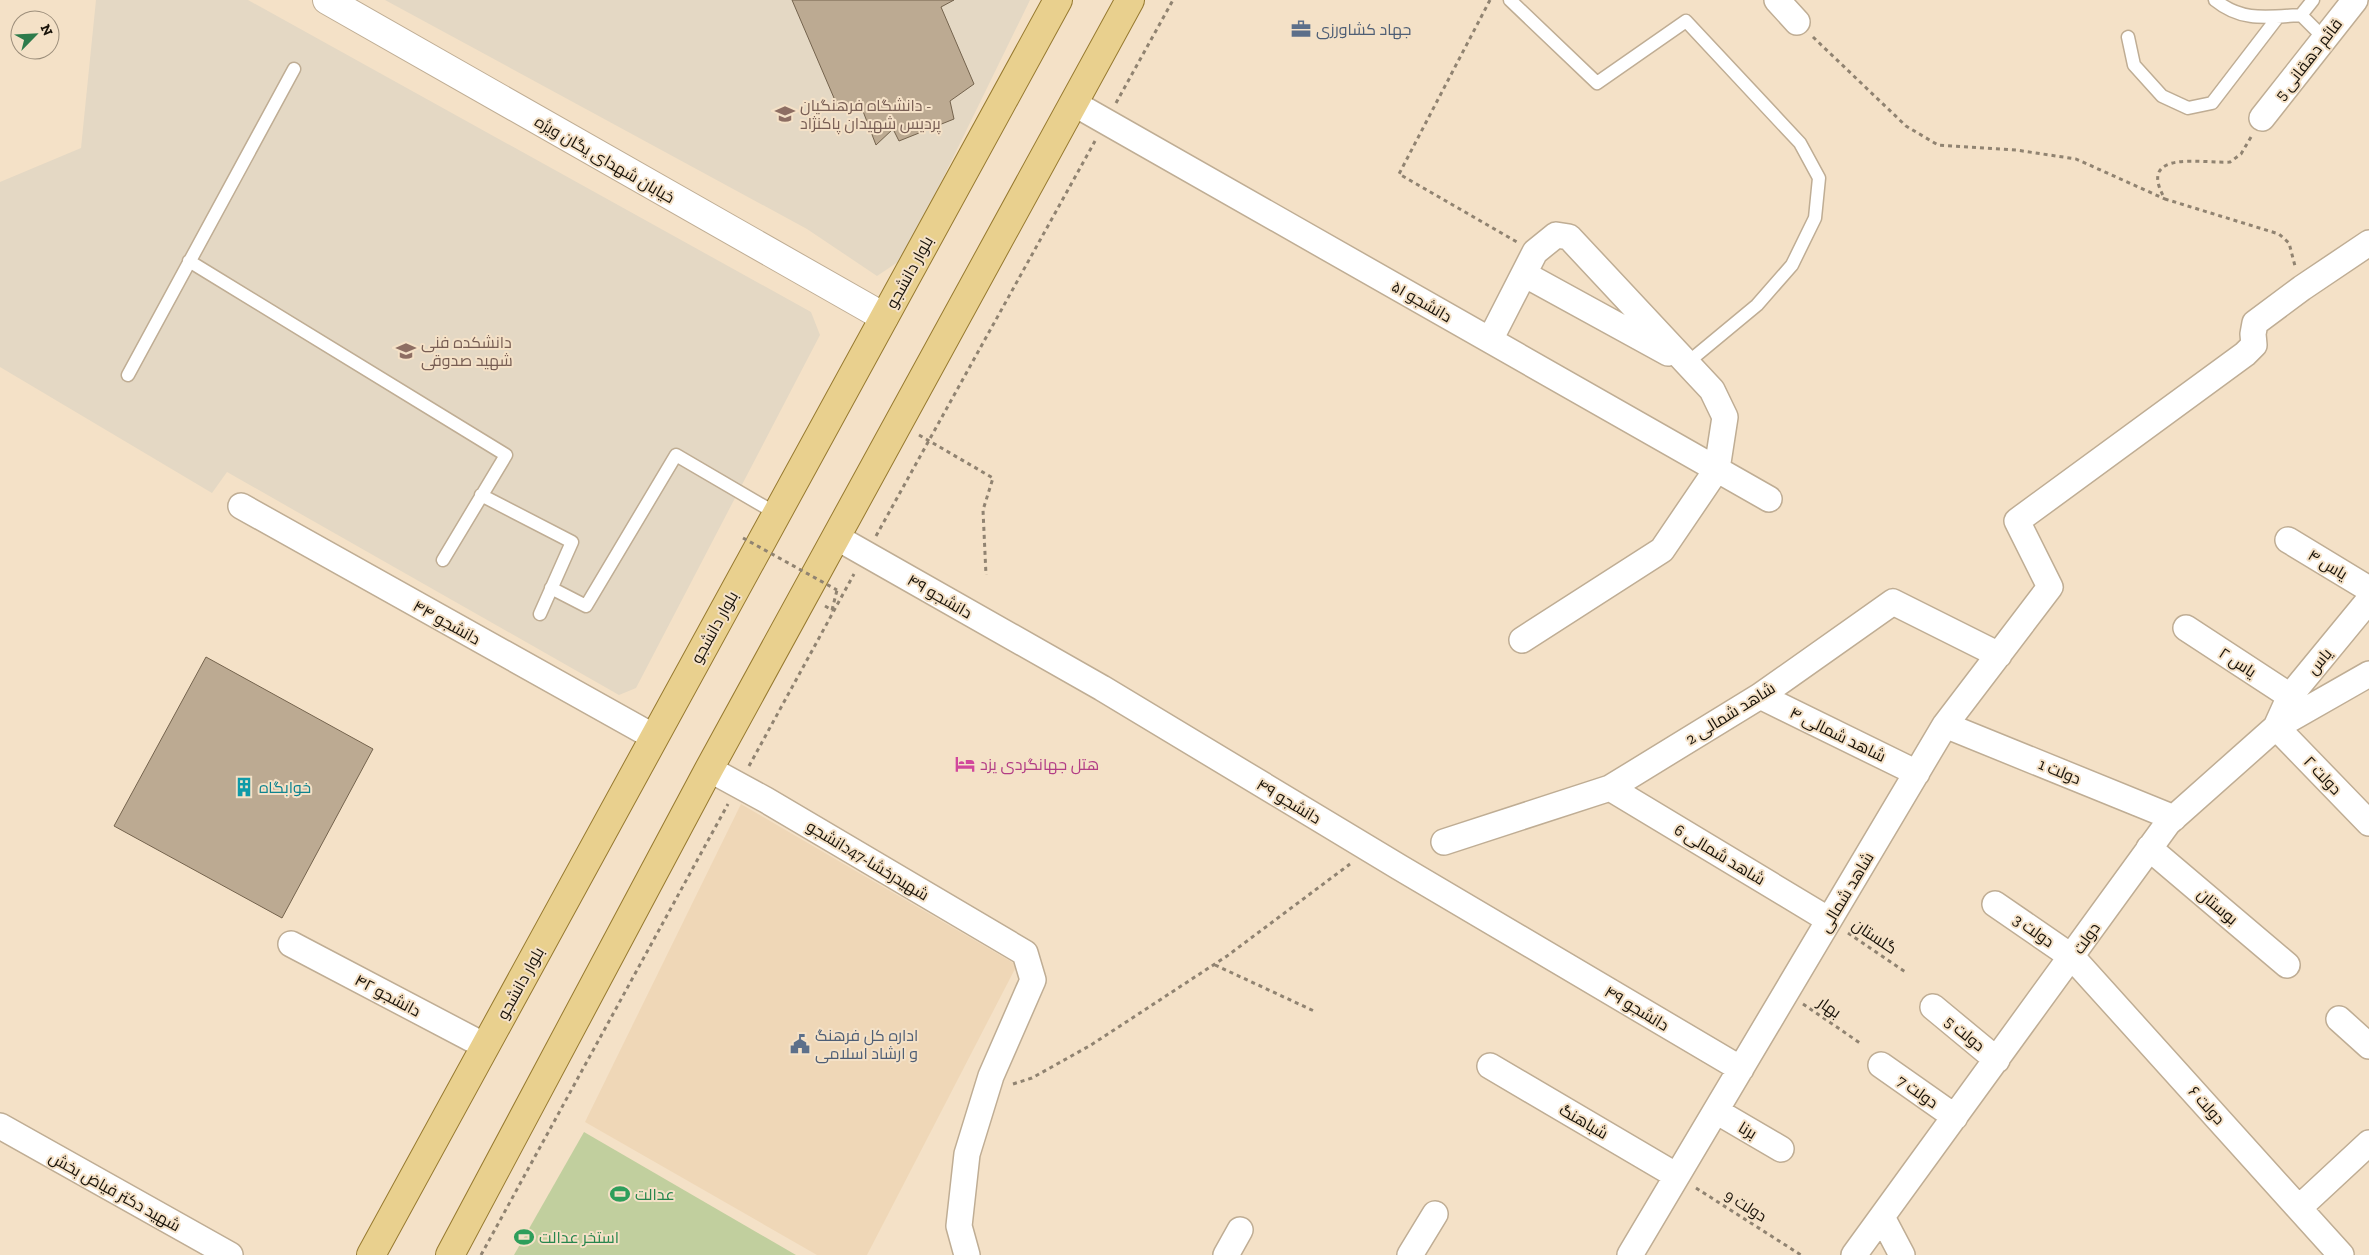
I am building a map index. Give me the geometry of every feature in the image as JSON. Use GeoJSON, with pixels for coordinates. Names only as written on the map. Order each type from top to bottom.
{"type":"FeatureCollection","features":[{"type":"Feature","properties":{"kind":"main road","name":"بلوار دانشجو"},"geometry":{"type":"LineString","coordinates":[[370,1255],[1058,0]]}},
{"type":"Feature","properties":{"kind":"main road"},"geometry":{"type":"LineString","coordinates":[[455,1253],[710,770],[1075,104],[1130,0]]}},
{"type":"Feature","properties":{"kind":"street","name":"خیابان شهدای یگان ویژه"},"geometry":{"type":"LineString","coordinates":[[327,0],[884,317]]}},
{"type":"Feature","properties":{"kind":"street"},"geometry":{"type":"LineString","coordinates":[[1777,0],[1797,22]]}},
{"type":"Feature","properties":{"kind":"street","name":"قائم دهقانی 5"},"geometry":{"type":"LineString","coordinates":[[2262,118],[2355,0]]}},
{"type":"Feature","properties":{"kind":"street","name":"دانشجو ۵۱"},"geometry":{"type":"LineString","coordinates":[[1075,104],[1769,499]]}},
{"type":"Feature","properties":{"kind":"street"},"geometry":{"type":"LineString","coordinates":[[1490,340],[1529,263],[1556,235],[1569,237],[1712,390],[1725,417],[1717,469],[1662,550],[1522,640]]}},
{"type":"Feature","properties":{"kind":"street"},"geometry":{"type":"LineString","coordinates":[[2302,288],[2369,243]]}},
{"type":"Feature","properties":{"kind":"street"},"geometry":{"type":"LineString","coordinates":[[1529,263],[1687,363]]}},
{"type":"Feature","properties":{"kind":"street","name":"شاهد شمالی"},"geometry":{"type":"LineString","coordinates":[[1630,1255],[1946,725],[2050,588],[2016,521],[2245,354],[2254,345],[2253,334],[2256,323],[2302,288]]}},
{"type":"Feature","properties":{"kind":"street","name":"دانشجو ۴۴"},"geometry":{"type":"LineString","coordinates":[[241,506],[654,737]]}},
{"type":"Feature","properties":{"kind":"street","name":"دانشجو ۴۹"},"geometry":{"type":"LineString","coordinates":[[836,537],[1102,688],[1741,1069]]}},
{"type":"Feature","properties":{"kind":"street","name":"یاس ۴"},"geometry":{"type":"LineString","coordinates":[[2288,540],[2369,589]]}},
{"type":"Feature","properties":{"kind":"street","name":"یاس"},"geometry":{"type":"LineString","coordinates":[[2276,727],[2290,696],[2369,600]]}},
{"type":"Feature","properties":{"kind":"street","name":"شاهد شمالی 2"},"geometry":{"type":"LineString","coordinates":[[1444,842],[1610,788],[1760,696],[1893,602],[1999,655]]}},
{"type":"Feature","properties":{"kind":"street","name":"یاس ۲"},"geometry":{"type":"LineString","coordinates":[[2186,628],[2290,696]]}},
{"type":"Feature","properties":{"kind":"street","name":"دولت"},"geometry":{"type":"LineString","coordinates":[[1854,1255],[2072,957],[2149,848],[2174,818],[2276,727],[2369,674]]}},
{"type":"Feature","properties":{"kind":"street","name":"شاهد شمالی ۴"},"geometry":{"type":"LineString","coordinates":[[1760,696],[1917,773]]}},
{"type":"Feature","properties":{"kind":"street","name":"دولت 1"},"geometry":{"type":"LineString","coordinates":[[1946,725],[2174,818]]}},
{"type":"Feature","properties":{"kind":"street","name":"دولت ۲"},"geometry":{"type":"LineString","coordinates":[[2276,727],[2369,822]]}},
{"type":"Feature","properties":{"kind":"street","name":"شهیدرخشا-47دانشجو"},"geometry":{"type":"LineString","coordinates":[[710,770],[1025,953],[1033,980],[986,1091]]}},
{"type":"Feature","properties":{"kind":"street","name":"شاهد شمالی 6"},"geometry":{"type":"LineString","coordinates":[[1610,788],[1829,920]]}},
{"type":"Feature","properties":{"kind":"street","name":"بوستان"},"geometry":{"type":"LineString","coordinates":[[2149,848],[2287,965]]}},
{"type":"Feature","properties":{"kind":"street","name":"دولت 3"},"geometry":{"type":"LineString","coordinates":[[1995,904],[2072,957]]}},
{"type":"Feature","properties":{"kind":"street","name":"دانشجو ۴۲"},"geometry":{"type":"LineString","coordinates":[[291,944],[485,1046]]}},
{"type":"Feature","properties":{"kind":"street","name":"دولت ۶"},"geometry":{"type":"LineString","coordinates":[[2072,957],[2300,1207],[2341,1255]]}},
{"type":"Feature","properties":{"kind":"street","name":"دولت 5"},"geometry":{"type":"LineString","coordinates":[[1933,1007],[1997,1060]]}},
{"type":"Feature","properties":{"kind":"street"},"geometry":{"type":"LineString","coordinates":[[2339,1019],[2369,1046]]}},
{"type":"Feature","properties":{"kind":"street","name":"دولت 7"},"geometry":{"type":"LineString","coordinates":[[1881,1065],[1955,1117]]}},
{"type":"Feature","properties":{"kind":"street","name":"شباهنگ"},"geometry":{"type":"LineString","coordinates":[[1490,1066],[1677,1176]]}},
{"type":"Feature","properties":{"kind":"street"},"geometry":{"type":"LineString","coordinates":[[967,1255],[959,1226],[966,1163],[986,1091]]}},
{"type":"Feature","properties":{"kind":"street","name":"برنا"},"geometry":{"type":"LineString","coordinates":[[1716,1111],[1781,1149]]}},
{"type":"Feature","properties":{"kind":"street","name":"شهید دکتر فیاض بخش"},"geometry":{"type":"LineString","coordinates":[[0,1126],[230,1255]]}},
{"type":"Feature","properties":{"kind":"street"},"geometry":{"type":"LineString","coordinates":[[2300,1207],[2369,1143]]}},
{"type":"Feature","properties":{"kind":"street"},"geometry":{"type":"LineString","coordinates":[[1411,1255],[1434,1214]]}},
{"type":"Feature","properties":{"kind":"street"},"geometry":{"type":"LineString","coordinates":[[1882,1217],[1902,1255]]}},
{"type":"Feature","properties":{"kind":"street"},"geometry":{"type":"LineString","coordinates":[[1226,1255],[1240,1230]]}},
{"type":"Feature","properties":{"kind":"lane"},"geometry":{"type":"LineString","coordinates":[[1510,0],[1598,83],[1686,21],[1800,143],[1818,178],[1815,218],[1792,265],[1757,305],[1687,363]]}},
{"type":"Feature","properties":{"kind":"lane"},"geometry":{"type":"LineString","coordinates":[[2215,0],[2228,10],[2255,18],[2301,15],[2313,0]]}},
{"type":"Feature","properties":{"kind":"lane"},"geometry":{"type":"LineString","coordinates":[[2301,15],[2324,38]]}},
{"type":"Feature","properties":{"kind":"lane"},"geometry":{"type":"LineString","coordinates":[[2128,37],[2134,65],[2162,96],[2188,108],[2212,103],[2278,17]]}},
{"type":"Feature","properties":{"kind":"lane"},"geometry":{"type":"LineString","coordinates":[[128,375],[294,70]]}},
{"type":"Feature","properties":{"kind":"lane"},"geometry":{"type":"LineString","coordinates":[[189,261],[506,455],[443,560]]}},
{"type":"Feature","properties":{"kind":"lane"},"geometry":{"type":"LineString","coordinates":[[551,588],[586,606],[676,455],[776,514]]}},
{"type":"Feature","properties":{"kind":"lane"},"geometry":{"type":"LineString","coordinates":[[481,495],[572,542],[540,614]]}},
{"type":"Feature","properties":{"kind":"path"},"geometry":{"type":"LineString","coordinates":[[481,1255],[832,610],[866,554],[1173,0]]}},
{"type":"Feature","properties":{"kind":"path"},"geometry":{"type":"LineString","coordinates":[[1490,0],[1400,174],[1529,263]]}},
{"type":"Feature","properties":{"kind":"path"},"geometry":{"type":"LineString","coordinates":[[1797,22],[1906,126],[1938,145],[2016,150],[2076,159],[2165,199],[2280,234],[2289,243],[2302,288]]}},
{"type":"Feature","properties":{"kind":"path"},"geometry":{"type":"LineString","coordinates":[[2165,199],[2158,188],[2157,177],[2165,166],[2178,160],[2230,162],[2241,154],[2262,118]]}},
{"type":"Feature","properties":{"kind":"path"},"geometry":{"type":"LineString","coordinates":[[898,424],[993,478],[984,510],[986,575]]}},
{"type":"Feature","properties":{"kind":"path"},"geometry":{"type":"LineString","coordinates":[[743,538],[837,590],[832,610]]}},
{"type":"Feature","properties":{"kind":"path"},"geometry":{"type":"LineString","coordinates":[[986,1091],[1032,1078],[1091,1045],[1215,964],[1370,849]]}},
{"type":"Feature","properties":{"kind":"path","name":"گلستان"},"geometry":{"type":"LineString","coordinates":[[1829,920],[1907,973]]}},
{"type":"Feature","properties":{"kind":"path"},"geometry":{"type":"LineString","coordinates":[[1215,964],[1314,1011]]}},
{"type":"Feature","properties":{"kind":"path","name":"بهار"},"geometry":{"type":"LineString","coordinates":[[1786,992],[1860,1043]]}},
{"type":"Feature","properties":{"kind":"path","name":"دولت 9"},"geometry":{"type":"LineString","coordinates":[[1677,1176],[1801,1255]]}},
{"type":"Feature","properties":{"kind":"shaded area","name":"دانشکده فنی شهید صدوقی"},"geometry":{"type":"Polygon","coordinates":[[[96,0],[248,0],[811,312],[820,335],[636,688],[619,695],[227,472],[212,493],[0,367],[0,182],[81,148],[96,0]]]}},
{"type":"Feature","properties":{"kind":"shaded area","name":"دانشگاه فرهنگیان - پردیس شهیدان پاکنژاد"},"geometry":{"type":"Polygon","coordinates":[[[385,0],[1030,0],[904,258],[877,276],[807,229],[385,0]]]}},
{"type":"Feature","properties":{"kind":"shaded area","name":"اداره کل فرهنگ و ارشاد اسلامی"},"geometry":{"type":"Polygon","coordinates":[[[741,804],[1017,965],[867,1255],[817,1255],[585,1122],[741,804]]]}},
{"type":"Feature","properties":{"kind":"green space","name":"عدالت"},"geometry":{"type":"Polygon","coordinates":[[[584,1132],[796,1255],[514,1255],[584,1132]]]}},
{"type":"Feature","properties":{"kind":"building"},"geometry":{"type":"Polygon","coordinates":[[[792,0],[954,0],[941,7],[974,84],[950,101],[954,119],[899,141],[893,129],[876,145],[861,106],[840,112],[792,0]]]}},
{"type":"Feature","properties":{"kind":"building","name":"خوابگاه"},"geometry":{"type":"Polygon","coordinates":[[[206,657],[373,749],[282,918],[114,826],[206,657]]]}},
{"type":"Feature","properties":{"kind":"place","name":"جهاد کشاورزی"},"geometry":{"type":"Point","coordinates":[1301,29]}},
{"type":"Feature","properties":{"kind":"place","name":"دانشگاه فرهنگیان - پردیس شهیدان پاکنژاد"},"geometry":{"type":"Point","coordinates":[785,114]}},
{"type":"Feature","properties":{"kind":"place","name":"دانشکده فنی شهید صدوقی"},"geometry":{"type":"Point","coordinates":[406,351]}},
{"type":"Feature","properties":{"kind":"place","name":"هتل جهانگردی یزد"},"geometry":{"type":"Point","coordinates":[965,764]}},
{"type":"Feature","properties":{"kind":"place","name":"خوابگاه"},"geometry":{"type":"Point","coordinates":[244,787]}},
{"type":"Feature","properties":{"kind":"place","name":"اداره کل فرهنگ و ارشاد اسلامی"},"geometry":{"type":"Point","coordinates":[800,1044]}},
{"type":"Feature","properties":{"kind":"place","name":"عدالت"},"geometry":{"type":"Point","coordinates":[620,1194]}},
{"type":"Feature","properties":{"kind":"place","name":"استخر عدالت"},"geometry":{"type":"Point","coordinates":[524,1237]}}]}
